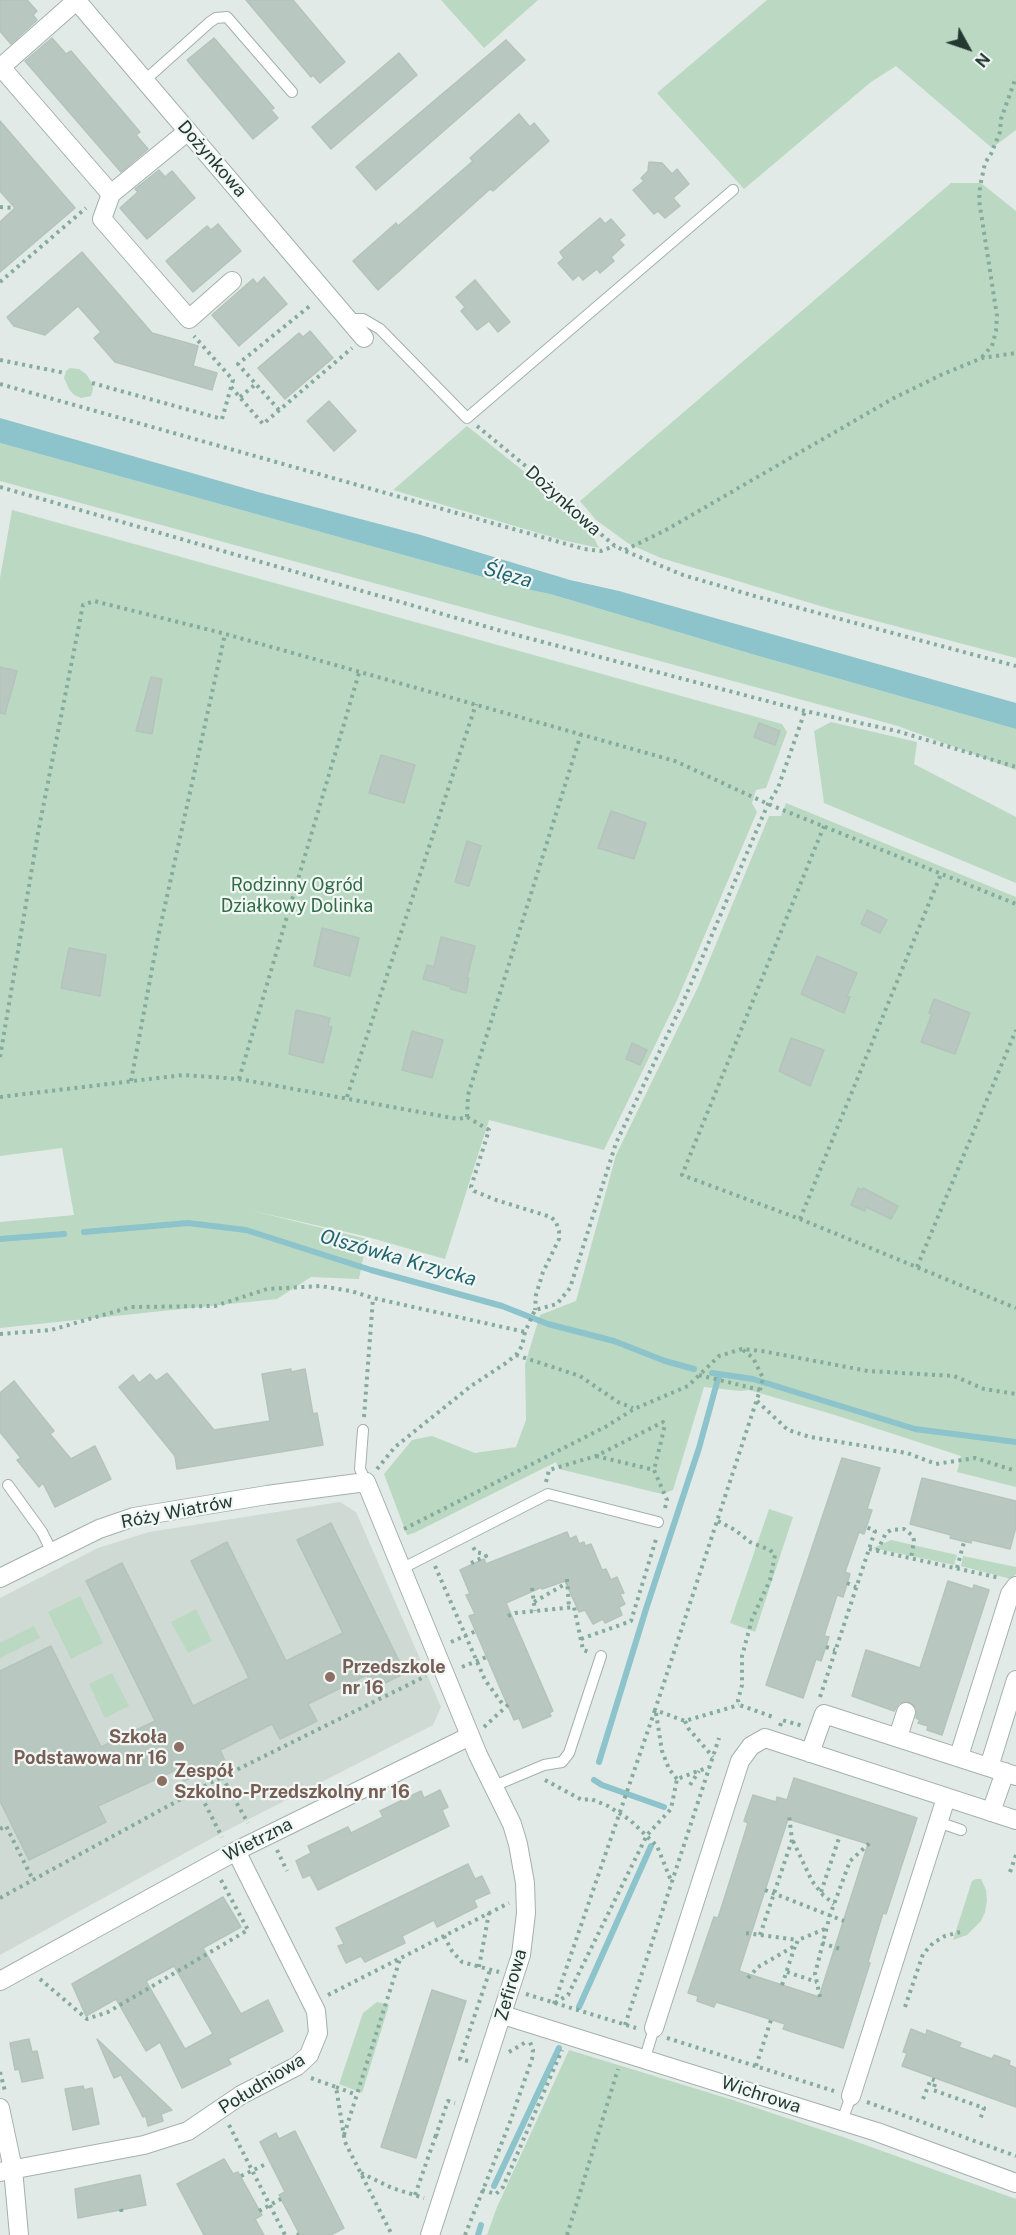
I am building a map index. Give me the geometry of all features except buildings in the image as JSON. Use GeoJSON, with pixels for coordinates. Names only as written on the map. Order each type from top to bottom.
{"type":"FeatureCollection","features":[{"type":"Feature","properties":{"kind":"street"},"geometry":{"type":"LineString","coordinates":[[76,0],[0,67],[109,191]]}},
{"type":"Feature","properties":{"kind":"street","name":"Dożynkowa"},"geometry":{"type":"LineString","coordinates":[[76,0],[349,319],[360,341]]}},
{"type":"Feature","properties":{"kind":"street"},"geometry":{"type":"LineString","coordinates":[[188,131],[109,191],[102,219],[189,319],[232,281]]}},
{"type":"Feature","properties":{"kind":"street"},"geometry":{"type":"LineString","coordinates":[[366,1482],[401,1569],[476,1732]]}},
{"type":"Feature","properties":{"kind":"street","name":"Róży Wiatrów"},"geometry":{"type":"LineString","coordinates":[[0,1578],[99,1529],[134,1517],[267,1495],[366,1482]]}},
{"type":"Feature","properties":{"kind":"street"},"geometry":{"type":"LineString","coordinates":[[959,1756],[1010,1594],[1011,1583]]}},
{"type":"Feature","properties":{"kind":"street"},"geometry":{"type":"LineString","coordinates":[[991,1812],[1003,1772],[1016,1680]]}},
{"type":"Feature","properties":{"kind":"street"},"geometry":{"type":"LineString","coordinates":[[898,1737],[906,1712]]}},
{"type":"Feature","properties":{"kind":"street"},"geometry":{"type":"LineString","coordinates":[[810,1753],[824,1714],[1003,1772]]}},
{"type":"Feature","properties":{"kind":"street","name":"Zefirowa"},"geometry":{"type":"LineString","coordinates":[[430,2235],[503,2015],[521,1955],[524,1934],[525,1883],[518,1844],[512,1824],[494,1786],[476,1732]]}},
{"type":"Feature","properties":{"kind":"street","name":"Wietrzna"},"geometry":{"type":"LineString","coordinates":[[0,1981],[236,1851],[476,1732]]}},
{"type":"Feature","properties":{"kind":"street"},"geometry":{"type":"LineString","coordinates":[[654,2031],[740,1761],[751,1746],[765,1738],[1016,1820]]}},
{"type":"Feature","properties":{"kind":"street"},"geometry":{"type":"LineString","coordinates":[[851,2096],[946,1798]]}},
{"type":"Feature","properties":{"kind":"street","name":"Południowa"},"geometry":{"type":"LineString","coordinates":[[6,2170],[144,2145],[188,2131],[241,2095],[297,2066],[309,2055],[317,2041],[319,2026],[316,2011],[236,1851]]}},
{"type":"Feature","properties":{"kind":"street","name":"Wichrowa"},"geometry":{"type":"LineString","coordinates":[[503,2015],[842,2121],[1016,2183]]}},
{"type":"Feature","properties":{"kind":"street"},"geometry":{"type":"LineString","coordinates":[[0,2108],[6,2170],[19,2235]]}},
{"type":"Feature","properties":{"kind":"lane"},"geometry":{"type":"LineString","coordinates":[[144,81],[210,22],[216,18],[227,17],[291,92]]}},
{"type":"Feature","properties":{"kind":"lane"},"geometry":{"type":"LineString","coordinates":[[349,319],[363,319],[380,329],[467,418],[733,190]]}},
{"type":"Feature","properties":{"kind":"lane"},"geometry":{"type":"LineString","coordinates":[[363,1430],[360,1469],[366,1482]]}},
{"type":"Feature","properties":{"kind":"lane"},"geometry":{"type":"LineString","coordinates":[[8,1485],[42,1532],[52,1552]]}},
{"type":"Feature","properties":{"kind":"lane"},"geometry":{"type":"LineString","coordinates":[[401,1569],[548,1494],[658,1527]]}},
{"type":"Feature","properties":{"kind":"lane"},"geometry":{"type":"LineString","coordinates":[[494,1786],[532,1770],[562,1762],[569,1753],[601,1656]]}},
{"type":"Feature","properties":{"kind":"lane"},"geometry":{"type":"LineString","coordinates":[[938,1822],[961,1830]]}},
{"type":"Feature","properties":{"kind":"lane"},"geometry":{"type":"LineString","coordinates":[[645,2058],[654,2031]]}},
{"type":"Feature","properties":{"kind":"lane"},"geometry":{"type":"LineString","coordinates":[[842,2121],[851,2096]]}},
{"type":"Feature","properties":{"kind":"path"},"geometry":{"type":"LineString","coordinates":[[982,358],[992,346],[997,316],[979,200],[980,187],[985,163],[992,154],[1000,132],[1001,119],[1016,77]]}},
{"type":"Feature","properties":{"kind":"path"},"geometry":{"type":"LineString","coordinates":[[0,282],[109,191]]}},
{"type":"Feature","properties":{"kind":"path"},"geometry":{"type":"LineString","coordinates":[[0,207],[15,208]]}},
{"type":"Feature","properties":{"kind":"path"},"geometry":{"type":"LineString","coordinates":[[279,410],[238,364],[311,305]]}},
{"type":"Feature","properties":{"kind":"path"},"geometry":{"type":"LineString","coordinates":[[92,383],[222,419],[232,380],[191,334],[189,319]]}},
{"type":"Feature","properties":{"kind":"path"},"geometry":{"type":"LineString","coordinates":[[231,387],[263,424],[360,341]]}},
{"type":"Feature","properties":{"kind":"path"},"geometry":{"type":"LineString","coordinates":[[625,551],[664,531],[894,398],[982,358],[1016,353]]}},
{"type":"Feature","properties":{"kind":"path"},"geometry":{"type":"LineString","coordinates":[[0,360],[65,373]]}},
{"type":"Feature","properties":{"kind":"path"},"geometry":{"type":"LineString","coordinates":[[0,384],[584,549],[601,551],[615,546]]}},
{"type":"Feature","properties":{"kind":"path"},"geometry":{"type":"LineString","coordinates":[[240,397],[256,384]]}},
{"type":"Feature","properties":{"kind":"path","name":"Dożynkowa"},"geometry":{"type":"LineString","coordinates":[[467,418],[578,509],[597,531],[625,551],[683,575],[1016,666]]}},
{"type":"Feature","properties":{"kind":"path"},"geometry":{"type":"LineString","coordinates":[[0,487],[505,632],[805,711],[897,731],[1016,767]]}},
{"type":"Feature","properties":{"kind":"path"},"geometry":{"type":"LineString","coordinates":[[0,1057],[38,833],[83,605],[94,601],[225,634],[675,761],[768,804],[1016,904]]}},
{"type":"Feature","properties":{"kind":"path"},"geometry":{"type":"LineString","coordinates":[[131,1081],[158,937],[225,634]]}},
{"type":"Feature","properties":{"kind":"path"},"geometry":{"type":"LineString","coordinates":[[239,1079],[359,672]]}},
{"type":"Feature","properties":{"kind":"path"},"geometry":{"type":"LineString","coordinates":[[347,1097],[476,704]]}},
{"type":"Feature","properties":{"kind":"path"},"geometry":{"type":"LineString","coordinates":[[534,1313],[557,1304],[570,1288],[616,1143],[684,1000],[768,804],[778,788],[805,711]]}},
{"type":"Feature","properties":{"kind":"path"},"geometry":{"type":"LineString","coordinates":[[467,1118],[468,1095],[581,734]]}},
{"type":"Feature","properties":{"kind":"path"},"geometry":{"type":"LineString","coordinates":[[824,826],[682,1175],[800,1219],[1016,1308]]}},
{"type":"Feature","properties":{"kind":"path"},"geometry":{"type":"LineString","coordinates":[[800,1219],[941,874]]}},
{"type":"Feature","properties":{"kind":"path"},"geometry":{"type":"LineString","coordinates":[[917,1268],[1016,1030]]}},
{"type":"Feature","properties":{"kind":"path"},"geometry":{"type":"LineString","coordinates":[[0,1097],[183,1075],[239,1079],[458,1119],[467,1118],[489,1130],[471,1187],[474,1191],[496,1200],[551,1217],[556,1222],[559,1231],[559,1239],[539,1284],[534,1313],[525,1332],[522,1346],[516,1354],[506,1364],[471,1386],[395,1447],[366,1482]]}},
{"type":"Feature","properties":{"kind":"path"},"geometry":{"type":"LineString","coordinates":[[0,1334],[51,1330],[131,1307],[216,1306],[267,1289],[320,1286],[351,1291],[525,1332]]}},
{"type":"Feature","properties":{"kind":"path"},"geometry":{"type":"LineString","coordinates":[[363,1430],[373,1298]]}},
{"type":"Feature","properties":{"kind":"path"},"geometry":{"type":"LineString","coordinates":[[554,2004],[656,1710],[757,1400],[763,1378],[753,1358],[742,1349]]}},
{"type":"Feature","properties":{"kind":"path"},"geometry":{"type":"LineString","coordinates":[[388,1538],[607,1426],[634,1409],[688,1386],[718,1356],[742,1349],[868,1371],[954,1376],[984,1389],[1016,1394]]}},
{"type":"Feature","properties":{"kind":"path"},"geometry":{"type":"LineString","coordinates":[[516,1354],[580,1376],[618,1402],[634,1409]]}},
{"type":"Feature","properties":{"kind":"path"},"geometry":{"type":"LineString","coordinates":[[699,1375],[760,1388]]}},
{"type":"Feature","properties":{"kind":"path"},"geometry":{"type":"LineString","coordinates":[[757,1400],[788,1430],[810,1437],[907,1453],[936,1464],[975,1458],[1016,1471]]}},
{"type":"Feature","properties":{"kind":"path"},"geometry":{"type":"LineString","coordinates":[[558,1467],[596,1456],[663,1422],[665,1425],[654,1470],[664,1494]]}},
{"type":"Feature","properties":{"kind":"path"},"geometry":{"type":"LineString","coordinates":[[596,1456],[654,1470]]}},
{"type":"Feature","properties":{"kind":"path"},"geometry":{"type":"LineString","coordinates":[[718,1521],[775,1555],[770,1580],[752,1620],[742,1656],[739,1705]]}},
{"type":"Feature","properties":{"kind":"path"},"geometry":{"type":"LineString","coordinates":[[581,1639],[631,1621],[658,1527]]}},
{"type":"Feature","properties":{"kind":"path"},"geometry":{"type":"LineString","coordinates":[[816,1707],[875,1531],[866,1527]]}},
{"type":"Feature","properties":{"kind":"path"},"geometry":{"type":"LineString","coordinates":[[877,1551],[886,1533],[898,1528],[904,1529],[913,1536],[915,1545],[911,1558]]}},
{"type":"Feature","properties":{"kind":"path"},"geometry":{"type":"LineString","coordinates":[[467,1536],[476,1552],[486,1556],[471,1563]]}},
{"type":"Feature","properties":{"kind":"path"},"geometry":{"type":"LineString","coordinates":[[957,1568],[964,1542]]}},
{"type":"Feature","properties":{"kind":"path"},"geometry":{"type":"LineString","coordinates":[[869,1549],[957,1568],[1011,1583]]}},
{"type":"Feature","properties":{"kind":"path"},"geometry":{"type":"LineString","coordinates":[[430,1554],[485,1680],[504,1706]]}},
{"type":"Feature","properties":{"kind":"path"},"geometry":{"type":"LineString","coordinates":[[534,1602],[567,1581],[569,1607]]}},
{"type":"Feature","properties":{"kind":"path"},"geometry":{"type":"LineString","coordinates":[[847,1583],[856,1587]]}},
{"type":"Feature","properties":{"kind":"path"},"geometry":{"type":"LineString","coordinates":[[532,1588],[535,1611]]}},
{"type":"Feature","properties":{"kind":"path"},"geometry":{"type":"LineString","coordinates":[[508,1616],[515,1613],[574,1607],[583,1650],[601,1656]]}},
{"type":"Feature","properties":{"kind":"path"},"geometry":{"type":"LineString","coordinates":[[457,1639],[476,1631]]}},
{"type":"Feature","properties":{"kind":"path"},"geometry":{"type":"LineString","coordinates":[[826,1647],[836,1650]]}},
{"type":"Feature","properties":{"kind":"path"},"geometry":{"type":"LineString","coordinates":[[457,1669],[489,1656]]}},
{"type":"Feature","properties":{"kind":"path"},"geometry":{"type":"LineString","coordinates":[[0,1898],[222,1777],[430,1674]]}},
{"type":"Feature","properties":{"kind":"path"},"geometry":{"type":"LineString","coordinates":[[476,1732],[510,1703]]}},
{"type":"Feature","properties":{"kind":"path"},"geometry":{"type":"LineString","coordinates":[[656,1710],[685,1720],[739,1705],[773,1717]]}},
{"type":"Feature","properties":{"kind":"path"},"geometry":{"type":"LineString","coordinates":[[656,1710],[662,1751],[669,1769],[677,1779]]}},
{"type":"Feature","properties":{"kind":"path"},"geometry":{"type":"LineString","coordinates":[[685,1720],[688,1728],[713,1756]]}},
{"type":"Feature","properties":{"kind":"path"},"geometry":{"type":"LineString","coordinates":[[625,2025],[719,1738]]}},
{"type":"Feature","properties":{"kind":"path"},"geometry":{"type":"LineString","coordinates":[[677,1779],[710,1767]]}},
{"type":"Feature","properties":{"kind":"path"},"geometry":{"type":"LineString","coordinates":[[532,1770],[582,1800],[591,1799],[620,1813],[657,1846],[672,1883]]}},
{"type":"Feature","properties":{"kind":"path"},"geometry":{"type":"LineString","coordinates":[[690,1785],[700,1770]]}},
{"type":"Feature","properties":{"kind":"path"},"geometry":{"type":"LineString","coordinates":[[222,1777],[248,1824]]}},
{"type":"Feature","properties":{"kind":"path"},"geometry":{"type":"LineString","coordinates":[[554,2004],[568,1995],[647,1835],[670,1809],[677,1779]]}},
{"type":"Feature","properties":{"kind":"path"},"geometry":{"type":"LineString","coordinates":[[198,1790],[222,1837]]}},
{"type":"Feature","properties":{"kind":"path"},"geometry":{"type":"LineString","coordinates":[[789,1815],[792,1840],[806,1870],[821,1892],[834,1904]]}},
{"type":"Feature","properties":{"kind":"path"},"geometry":{"type":"LineString","coordinates":[[0,1829],[6,1827],[33,1880]]}},
{"type":"Feature","properties":{"kind":"path"},"geometry":{"type":"LineString","coordinates":[[821,1892],[840,1836]]}},
{"type":"Feature","properties":{"kind":"path"},"geometry":{"type":"LineString","coordinates":[[760,1935],[792,1840]]}},
{"type":"Feature","properties":{"kind":"path"},"geometry":{"type":"LineString","coordinates":[[820,1997],[815,1974],[830,1915],[850,1861],[871,1842]]}},
{"type":"Feature","properties":{"kind":"path"},"geometry":{"type":"LineString","coordinates":[[275,1846],[287,1871]]}},
{"type":"Feature","properties":{"kind":"path"},"geometry":{"type":"LineString","coordinates":[[1010,1872],[1016,1855]]}},
{"type":"Feature","properties":{"kind":"path"},"geometry":{"type":"LineString","coordinates":[[40,1979],[87,2019],[108,2012],[248,1930],[218,1874]]}},
{"type":"Feature","properties":{"kind":"path"},"geometry":{"type":"LineString","coordinates":[[765,1890],[844,1920]]}},
{"type":"Feature","properties":{"kind":"path"},"geometry":{"type":"LineString","coordinates":[[312,2003],[512,1901],[525,1899]]}},
{"type":"Feature","properties":{"kind":"path"},"geometry":{"type":"LineString","coordinates":[[479,1967],[489,1913]]}},
{"type":"Feature","properties":{"kind":"path"},"geometry":{"type":"LineString","coordinates":[[748,1978],[758,1967],[797,1942],[826,1929]]}},
{"type":"Feature","properties":{"kind":"path"},"geometry":{"type":"LineString","coordinates":[[904,2007],[923,1954],[933,1943],[945,1936],[960,1932]]}},
{"type":"Feature","properties":{"kind":"path"},"geometry":{"type":"LineString","coordinates":[[746,1933],[797,1942]]}},
{"type":"Feature","properties":{"kind":"path"},"geometry":{"type":"LineString","coordinates":[[444,1936],[452,1951],[462,1962],[502,1973]]}},
{"type":"Feature","properties":{"kind":"path"},"geometry":{"type":"LineString","coordinates":[[782,1985],[797,1942]]}},
{"type":"Feature","properties":{"kind":"path"},"geometry":{"type":"LineString","coordinates":[[822,1943],[840,1949]]}},
{"type":"Feature","properties":{"kind":"path"},"geometry":{"type":"LineString","coordinates":[[344,2136],[400,1958]]}},
{"type":"Feature","properties":{"kind":"path"},"geometry":{"type":"LineString","coordinates":[[463,2059],[460,2058],[490,1970]]}},
{"type":"Feature","properties":{"kind":"path"},"geometry":{"type":"LineString","coordinates":[[787,1972],[817,1982]]}},
{"type":"Feature","properties":{"kind":"path"},"geometry":{"type":"LineString","coordinates":[[543,2000],[625,2025],[654,2031]]}},
{"type":"Feature","properties":{"kind":"path"},"geometry":{"type":"LineString","coordinates":[[756,2066],[771,2020]]}},
{"type":"Feature","properties":{"kind":"path"},"geometry":{"type":"LineString","coordinates":[[482,2190],[496,2194],[503,2187],[568,2035]]}},
{"type":"Feature","properties":{"kind":"path"},"geometry":{"type":"LineString","coordinates":[[465,2235],[510,2122],[532,2059],[533,2050],[529,2040]]}},
{"type":"Feature","properties":{"kind":"path"},"geometry":{"type":"LineString","coordinates":[[567,2235],[619,2066]]}},
{"type":"Feature","properties":{"kind":"path"},"geometry":{"type":"LineString","coordinates":[[308,2076],[357,2095]]}},
{"type":"Feature","properties":{"kind":"path"},"geometry":{"type":"LineString","coordinates":[[923,2099],[931,2079],[934,2079],[936,2081],[933,2090],[984,2108],[980,2120]]}},
{"type":"Feature","properties":{"kind":"path"},"geometry":{"type":"LineString","coordinates":[[336,2087],[344,2136],[393,2235]]}},
{"type":"Feature","properties":{"kind":"path"},"geometry":{"type":"LineString","coordinates":[[415,2195],[449,2101]]}},
{"type":"Feature","properties":{"kind":"path"},"geometry":{"type":"LineString","coordinates":[[227,2120],[285,2235]]}},
{"type":"Feature","properties":{"kind":"path"},"geometry":{"type":"LineString","coordinates":[[241,2176],[264,2165]]}},
{"type":"Feature","properties":{"kind":"path"},"geometry":{"type":"LineString","coordinates":[[361,2172],[392,2188],[427,2199]]}},
{"type":"Feature","properties":{"kind":"path"},"geometry":{"type":"LineString","coordinates":[[259,2211],[281,2199]]}},
{"type":"Feature","properties":{"kind":"shaded area","name":"Zespół Szkolno-Przedszkolny nr 16"},"geometry":{"type":"Polygon","coordinates":[[[340,1502],[356,1512],[441,1707],[433,1725],[214,1837],[0,1955],[0,1598],[98,1548],[149,1532],[340,1502]]]}},
{"type":"Feature","properties":{"kind":"green space"},"geometry":{"type":"Polygon","coordinates":[[[441,0],[538,0],[484,48],[441,0]]]}},
{"type":"Feature","properties":{"kind":"green space"},"geometry":{"type":"Polygon","coordinates":[[[767,0],[1016,0],[1016,130],[992,148],[896,66],[871,82],[744,189],[657,93],[767,0]]]}},
{"type":"Feature","properties":{"kind":"green space"},"geometry":{"type":"Polygon","coordinates":[[[951,183],[981,183],[1016,211],[1016,658],[827,608],[661,558],[629,544],[596,520],[580,501],[951,183]]]}},
{"type":"Feature","properties":{"kind":"green space"},"geometry":{"type":"Polygon","coordinates":[[[70,368],[79,369],[86,374],[92,383],[91,396],[81,398],[69,389],[64,378],[66,371],[70,368]]]}},
{"type":"Feature","properties":{"kind":"green space"},"geometry":{"type":"Polygon","coordinates":[[[467,426],[571,509],[599,548],[562,540],[393,490],[467,426]]]}},
{"type":"Feature","properties":{"kind":"green space"},"geometry":{"type":"Polygon","coordinates":[[[0,443],[550,594],[1016,729],[1016,770],[898,726],[0,481],[0,443]]]}},
{"type":"Feature","properties":{"kind":"green space","name":"Rodzinny Ogród Działkowy Dolinka"},"geometry":{"type":"Polygon","coordinates":[[[12,510],[782,724],[787,732],[766,788],[756,790],[752,803],[757,812],[678,998],[604,1150],[489,1120],[445,1259],[364,1236],[249,1210],[367,1239],[359,1279],[311,1277],[277,1299],[0,1328],[0,1222],[74,1215],[62,1148],[0,1156],[0,578],[12,510]]]}},
{"type":"Feature","properties":{"kind":"green space"},"geometry":{"type":"Polygon","coordinates":[[[831,722],[917,742],[914,764],[1016,817],[1016,883],[824,803],[814,731],[831,722]]]}},
{"type":"Feature","properties":{"kind":"green space"},"geometry":{"type":"Polygon","coordinates":[[[786,803],[1016,897],[1016,1487],[957,1472],[961,1456],[835,1415],[749,1390],[704,1387],[673,1490],[662,1494],[559,1469],[556,1462],[407,1535],[384,1474],[412,1440],[432,1436],[475,1453],[516,1447],[526,1420],[525,1364],[540,1315],[576,1301],[616,1155],[699,985],[769,816],[781,816],[786,803]]]}},
{"type":"Feature","properties":{"kind":"green space"},"geometry":{"type":"Polygon","coordinates":[[[769,1509],[793,1517],[755,1632],[730,1623],[769,1509]]]}},
{"type":"Feature","properties":{"kind":"green space"},"geometry":{"type":"Polygon","coordinates":[[[891,1540],[957,1555],[954,1565],[873,1548],[891,1540]]]}},
{"type":"Feature","properties":{"kind":"green space"},"geometry":{"type":"Polygon","coordinates":[[[963,1556],[1016,1567],[1016,1574],[1011,1579],[961,1566],[963,1556]]]}},
{"type":"Feature","properties":{"kind":"green space"},"geometry":{"type":"Polygon","coordinates":[[[80,1596],[103,1643],[71,1659],[48,1612],[80,1596]]]}},
{"type":"Feature","properties":{"kind":"green space"},"geometry":{"type":"Polygon","coordinates":[[[196,1609],[212,1641],[188,1653],[171,1622],[196,1609]]]}},
{"type":"Feature","properties":{"kind":"green space"},"geometry":{"type":"Polygon","coordinates":[[[34,1626],[40,1638],[0,1658],[0,1643],[34,1626]]]}},
{"type":"Feature","properties":{"kind":"green space"},"geometry":{"type":"Polygon","coordinates":[[[112,1673],[129,1706],[105,1718],[89,1684],[112,1673]]]}},
{"type":"Feature","properties":{"kind":"green space"},"geometry":{"type":"Polygon","coordinates":[[[981,1879],[986,1890],[985,1912],[981,1921],[967,1935],[953,1940],[972,1881],[981,1879]]]}},
{"type":"Feature","properties":{"kind":"green space"},"geometry":{"type":"Polygon","coordinates":[[[377,2002],[389,2005],[362,2093],[339,2084],[363,2013],[377,2002]]]}},
{"type":"Feature","properties":{"kind":"green space"},"geometry":{"type":"Polygon","coordinates":[[[569,2050],[733,2100],[1016,2199],[1016,2235],[487,2235],[497,2207],[569,2050]]]}},
{"type":"Feature","properties":{"kind":"water","name":"Ślęza"},"geometry":{"type":"Polygon","coordinates":[[[0,418],[258,492],[421,535],[570,580],[619,591],[1016,703],[1016,729],[550,594],[0,443],[0,418]]]}},
{"type":"Feature","properties":{"kind":"waterway","name":"Olszówka Krzycka"},"geometry":{"type":"LineString","coordinates":[[84,1232],[188,1223],[246,1230],[371,1270],[502,1306],[548,1324],[614,1341],[665,1361],[694,1369]]}},
{"type":"Feature","properties":{"kind":"waterway","name":"Olszówka Krzycka"},"geometry":{"type":"LineString","coordinates":[[0,1239],[64,1234]]}},
{"type":"Feature","properties":{"kind":"waterway","name":"Olszówka Krzycka"},"geometry":{"type":"LineString","coordinates":[[712,1373],[753,1379],[915,1429],[1016,1442]]}},
{"type":"Feature","properties":{"kind":"waterway"},"geometry":{"type":"LineString","coordinates":[[599,1762],[699,1448],[719,1375]]}},
{"type":"Feature","properties":{"kind":"waterway"},"geometry":{"type":"LineString","coordinates":[[594,1780],[664,1807]]}},
{"type":"Feature","properties":{"kind":"waterway"},"geometry":{"type":"LineString","coordinates":[[579,2007],[651,1846]]}},
{"type":"Feature","properties":{"kind":"waterway"},"geometry":{"type":"LineString","coordinates":[[494,2186],[559,2048]]}},
{"type":"Feature","properties":{"kind":"waterway"},"geometry":{"type":"LineString","coordinates":[[478,2235],[481,2225]]}},
{"type":"Feature","properties":{"kind":"place","name":"Przedszkole nr 16"},"geometry":{"type":"Point","coordinates":[330,1677]}},
{"type":"Feature","properties":{"kind":"place","name":"Szkoła Podstawowa nr 16"},"geometry":{"type":"Point","coordinates":[179,1747]}},
{"type":"Feature","properties":{"kind":"place","name":"Zespół Szkolno-Przedszkolny nr 16"},"geometry":{"type":"Point","coordinates":[162,1781]}}]}
